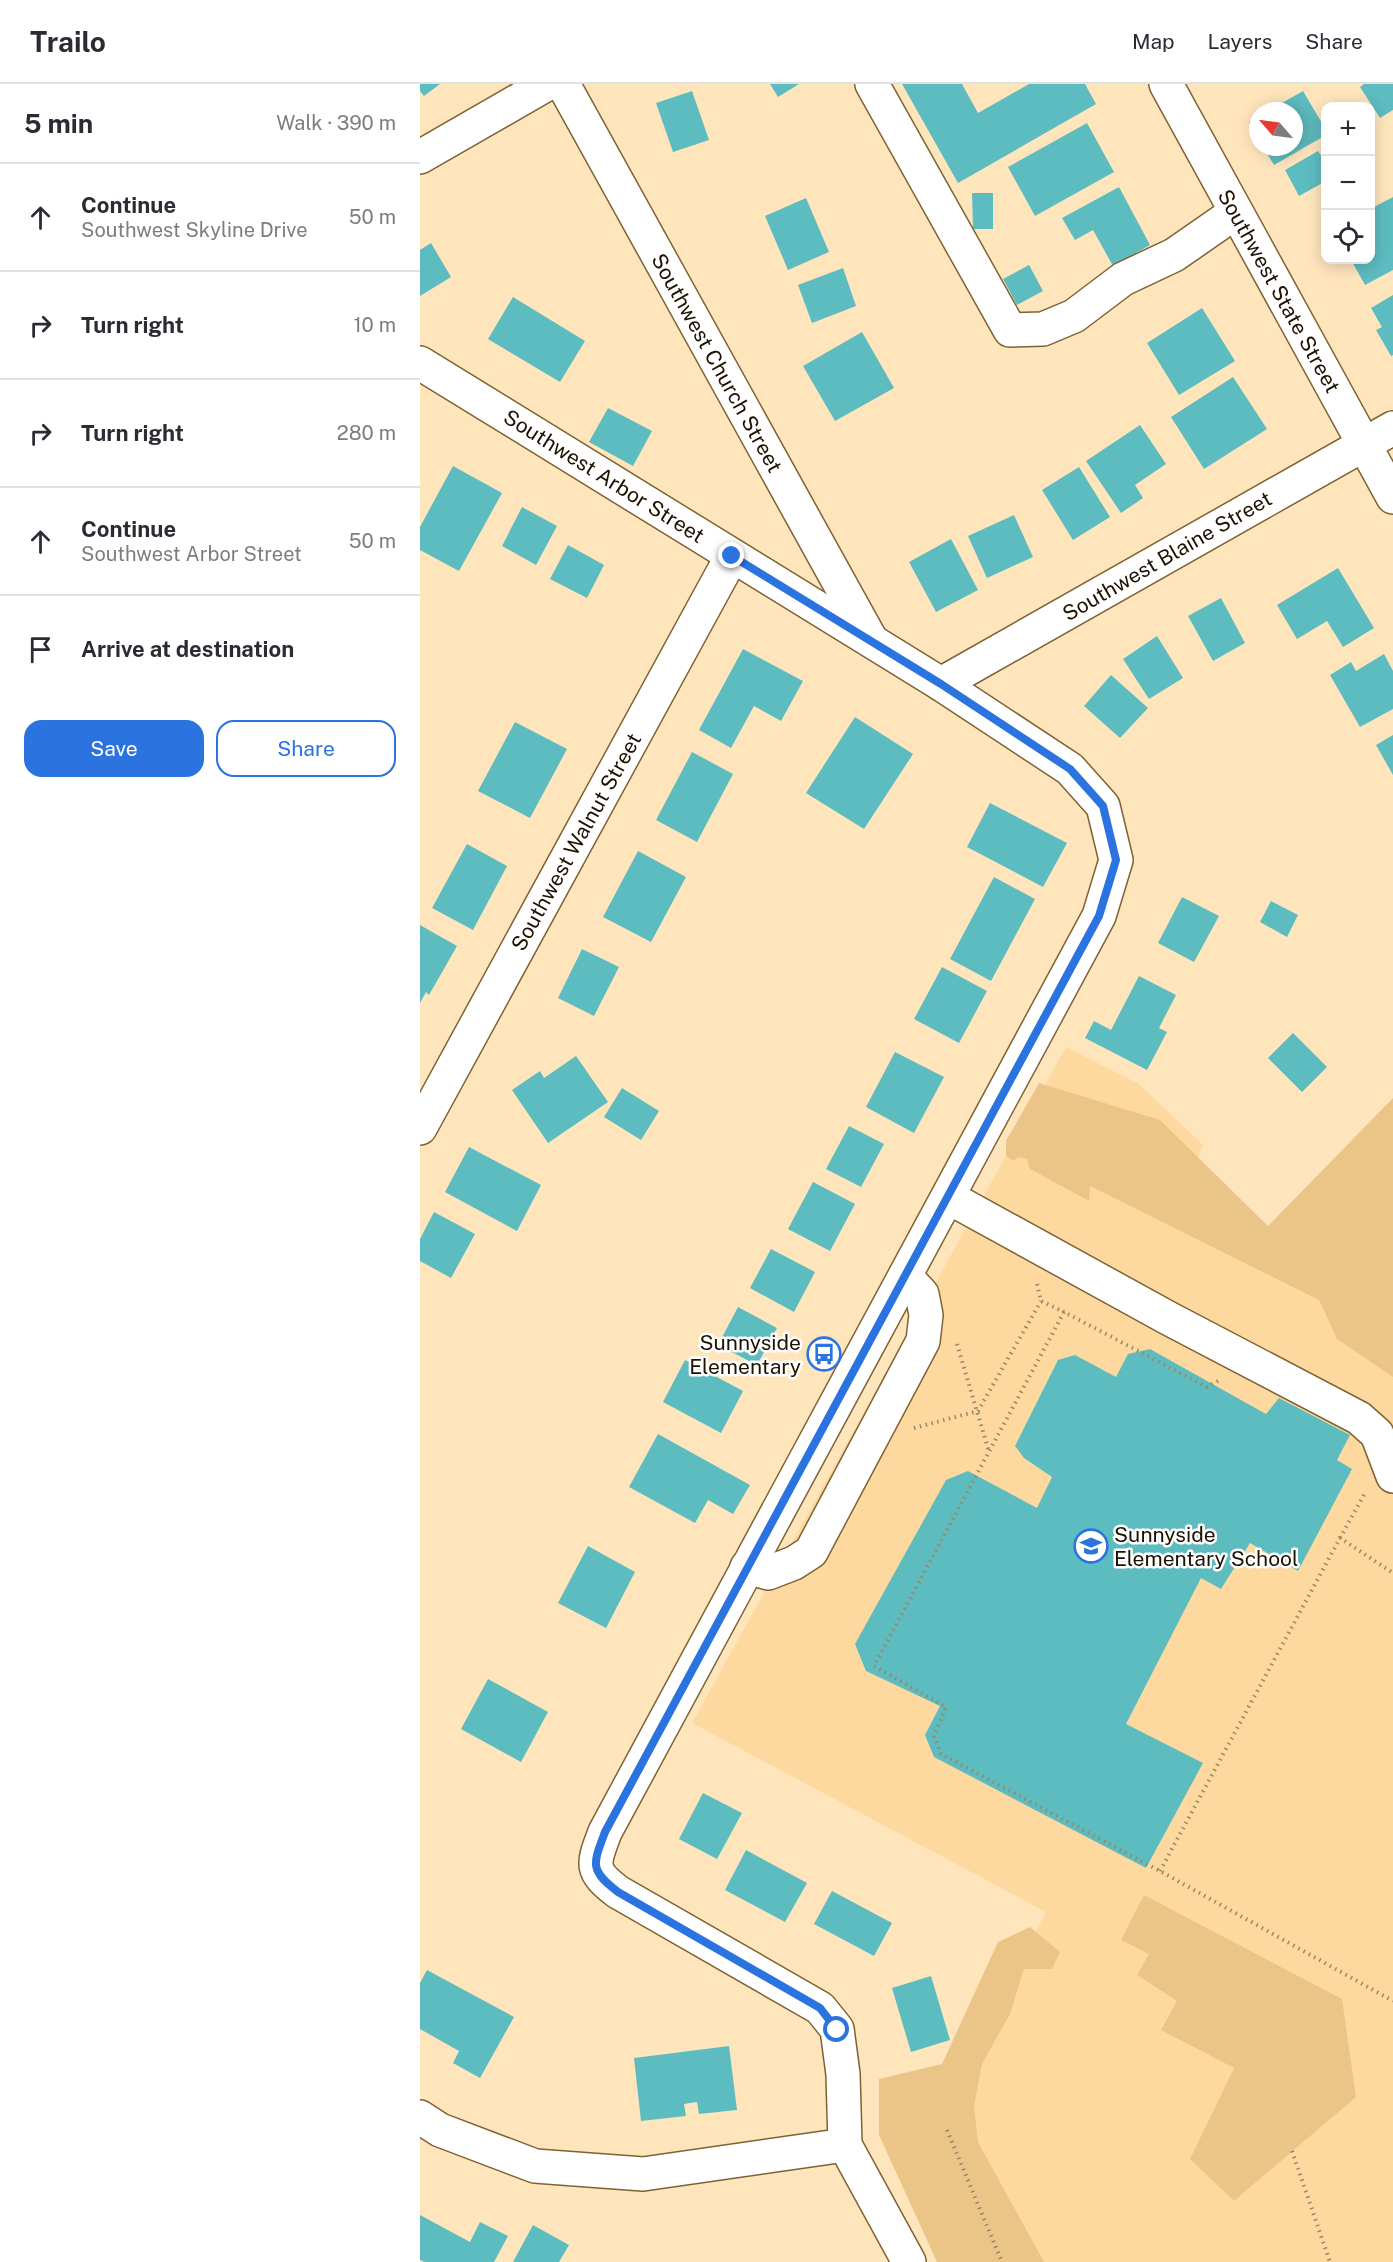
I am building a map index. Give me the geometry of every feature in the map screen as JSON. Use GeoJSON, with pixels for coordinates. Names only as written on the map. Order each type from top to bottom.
{"type":"FeatureCollection","features":[{"type":"Feature","properties":{"kind":"street"},"geometry":{"type":"LineString","coordinates":[[420,156],[547,84]]}},
{"type":"Feature","properties":{"kind":"street","name":"Southwest Church Street"},"geometry":{"type":"LineString","coordinates":[[563,84],[872,641]]}},
{"type":"Feature","properties":{"kind":"street"},"geometry":{"type":"LineString","coordinates":[[872,84],[1010,330],[1043,329],[1074,316],[1123,279],[1174,255],[1236,212]]}},
{"type":"Feature","properties":{"kind":"street","name":"Southwest State Street"},"geometry":{"type":"LineString","coordinates":[[1166,84],[1393,496]]}},
{"type":"Feature","properties":{"kind":"street","name":"Southwest Arbor Street"},"geometry":{"type":"LineString","coordinates":[[420,363],[941,684],[1070,769],[1103,806],[1116,860],[1099,916],[605,1832],[597,1854],[596,1867],[601,1879],[618,1892],[820,2008],[837,2030],[843,2074],[845,2145]]}},
{"type":"Feature","properties":{"kind":"street","name":"Southwest Blaine Street"},"geometry":{"type":"LineString","coordinates":[[941,684],[1393,428]]}},
{"type":"Feature","properties":{"kind":"street","name":"Southwest Walnut Street"},"geometry":{"type":"LineString","coordinates":[[420,1128],[428,1093],[732,556]]}},
{"type":"Feature","properties":{"kind":"street"},"geometry":{"type":"LineString","coordinates":[[948,1197],[1168,1318],[1359,1418],[1377,1434],[1381,1481]]}},
{"type":"Feature","properties":{"kind":"street"},"geometry":{"type":"LineString","coordinates":[[747,1567],[768,1572],[794,1563],[811,1552],[817,1541],[923,1341],[926,1315],[922,1294],[905,1276]]}},
{"type":"Feature","properties":{"kind":"street"},"geometry":{"type":"LineString","coordinates":[[420,2117],[440,2130],[535,2166],[643,2174],[845,2145],[909,2262]]}},
{"type":"Feature","properties":{"kind":"path"},"geometry":{"type":"LineString","coordinates":[[910,1429],[978,1411],[1041,1301],[1036,1280]]}},
{"type":"Feature","properties":{"kind":"path"},"geometry":{"type":"LineString","coordinates":[[1041,1301],[1208,1387],[1225,1377]]}},
{"type":"Feature","properties":{"kind":"path"},"geometry":{"type":"LineString","coordinates":[[1064,1312],[874,1666],[946,1707],[934,1736],[941,1754],[1160,1871],[1393,2001]]}},
{"type":"Feature","properties":{"kind":"path"},"geometry":{"type":"LineString","coordinates":[[954,1337],[989,1452]]}},
{"type":"Feature","properties":{"kind":"path"},"geometry":{"type":"LineString","coordinates":[[1160,1871],[1340,1538],[1381,1481]]}},
{"type":"Feature","properties":{"kind":"path"},"geometry":{"type":"LineString","coordinates":[[1340,1538],[1393,1573]]}},
{"type":"Feature","properties":{"kind":"path"},"geometry":{"type":"LineString","coordinates":[[947,2130],[1002,2262]]}},
{"type":"Feature","properties":{"kind":"path"},"geometry":{"type":"LineString","coordinates":[[1292,2151],[1330,2262]]}},
{"type":"Feature","properties":{"kind":"shaded area","name":"Sunnyside Elementary School"},"geometry":{"type":"Polygon","coordinates":[[[1066,1047],[1139,1084],[1203,1145],[1176,1210],[1320,1291],[1393,1370],[1393,2262],[943,2262],[904,2180],[1046,1912],[692,1723],[1066,1047]]]}},
{"type":"Feature","properties":{"kind":"shaded area"},"geometry":{"type":"Polygon","coordinates":[[[1039,1083],[1160,1120],[1268,1226],[1393,1098],[1393,1377],[1337,1339],[1319,1300],[1090,1186],[1089,1201],[1030,1169],[1027,1159],[1018,1157],[1014,1161],[1006,1156],[1006,1141],[1039,1083]]]}},
{"type":"Feature","properties":{"kind":"shaded area"},"geometry":{"type":"Polygon","coordinates":[[[1144,1895],[1342,1999],[1356,2097],[1234,2201],[1190,2159],[1234,2068],[1161,2030],[1177,2001],[1137,1975],[1149,1954],[1121,1940],[1144,1895]]]}},
{"type":"Feature","properties":{"kind":"shaded area"},"geometry":{"type":"Polygon","coordinates":[[[1030,1927],[1060,1952],[1052,1969],[1024,1969],[1010,2014],[982,2064],[974,2106],[978,2142],[1044,2262],[937,2262],[879,2135],[879,2079],[942,2064],[998,1942],[1030,1927]]]}},
{"type":"Feature","properties":{"kind":"building"},"geometry":{"type":"Polygon","coordinates":[[[420,84],[440,84],[424,96],[420,91],[420,84]]]}},
{"type":"Feature","properties":{"kind":"building"},"geometry":{"type":"Polygon","coordinates":[[[770,84],[799,84],[778,97],[770,84]]]}},
{"type":"Feature","properties":{"kind":"building"},"geometry":{"type":"Polygon","coordinates":[[[902,84],[962,84],[978,113],[1029,84],[1085,84],[1096,104],[958,183],[902,84]]]}},
{"type":"Feature","properties":{"kind":"building"},"geometry":{"type":"Polygon","coordinates":[[[1364,84],[1393,84],[1393,110],[1380,118],[1375,110],[1375,102],[1370,102],[1360,87],[1364,84]]]}},
{"type":"Feature","properties":{"kind":"building"},"geometry":{"type":"Polygon","coordinates":[[[692,91],[709,140],[673,152],[656,103],[692,91]]]}},
{"type":"Feature","properties":{"kind":"building"},"geometry":{"type":"Polygon","coordinates":[[[1303,91],[1321,122],[1321,138],[1303,148],[1303,102],[1284,102],[1303,91]]]}},
{"type":"Feature","properties":{"kind":"building"},"geometry":{"type":"Polygon","coordinates":[[[1087,123],[1114,172],[1035,216],[1008,167],[1087,123]]]}},
{"type":"Feature","properties":{"kind":"building"},"geometry":{"type":"Polygon","coordinates":[[[1318,151],[1321,156],[1321,184],[1299,196],[1285,170],[1318,151]]]}},
{"type":"Feature","properties":{"kind":"building"},"geometry":{"type":"Polygon","coordinates":[[[1268,156],[1290,156],[1274,165],[1268,156]]]}},
{"type":"Feature","properties":{"kind":"building"},"geometry":{"type":"Polygon","coordinates":[[[1119,187],[1150,245],[1113,266],[1093,230],[1075,240],[1062,218],[1119,187]]]}},
{"type":"Feature","properties":{"kind":"building"},"geometry":{"type":"Polygon","coordinates":[[[972,193],[993,193],[993,229],[973,229],[972,193]]]}},
{"type":"Feature","properties":{"kind":"building"},"geometry":{"type":"Polygon","coordinates":[[[1393,197],[1393,270],[1365,285],[1353,264],[1375,264],[1375,206],[1393,197]]]}},
{"type":"Feature","properties":{"kind":"building"},"geometry":{"type":"Polygon","coordinates":[[[806,198],[829,252],[788,270],[765,216],[806,198]]]}},
{"type":"Feature","properties":{"kind":"building"},"geometry":{"type":"Polygon","coordinates":[[[431,243],[451,277],[420,296],[420,250],[431,243]]]}},
{"type":"Feature","properties":{"kind":"building"},"geometry":{"type":"Polygon","coordinates":[[[1029,265],[1043,291],[1017,305],[1003,279],[1029,265]]]}},
{"type":"Feature","properties":{"kind":"building"},"geometry":{"type":"Polygon","coordinates":[[[843,268],[856,306],[812,323],[798,285],[843,268]]]}},
{"type":"Feature","properties":{"kind":"building"},"geometry":{"type":"Polygon","coordinates":[[[1393,295],[1393,355],[1391,356],[1376,330],[1382,327],[1371,308],[1393,295]]]}},
{"type":"Feature","properties":{"kind":"building"},"geometry":{"type":"Polygon","coordinates":[[[513,297],[585,341],[560,382],[488,339],[513,297]]]}},
{"type":"Feature","properties":{"kind":"building"},"geometry":{"type":"Polygon","coordinates":[[[1202,308],[1235,361],[1179,395],[1147,343],[1202,308]]]}},
{"type":"Feature","properties":{"kind":"building"},"geometry":{"type":"Polygon","coordinates":[[[862,332],[894,388],[835,421],[803,366],[862,332]]]}},
{"type":"Feature","properties":{"kind":"building"},"geometry":{"type":"Polygon","coordinates":[[[1233,377],[1267,429],[1204,469],[1171,417],[1233,377]]]}},
{"type":"Feature","properties":{"kind":"building"},"geometry":{"type":"Polygon","coordinates":[[[608,408],[652,431],[633,466],[589,442],[608,408]]]}},
{"type":"Feature","properties":{"kind":"building"},"geometry":{"type":"Polygon","coordinates":[[[1140,425],[1166,464],[1135,485],[1143,498],[1121,513],[1086,461],[1140,425]]]}},
{"type":"Feature","properties":{"kind":"building"},"geometry":{"type":"Polygon","coordinates":[[[453,466],[502,493],[459,571],[420,550],[420,527],[453,466]]]}},
{"type":"Feature","properties":{"kind":"building"},"geometry":{"type":"Polygon","coordinates":[[[1079,467],[1110,517],[1073,540],[1042,490],[1079,467]]]}},
{"type":"Feature","properties":{"kind":"building"},"geometry":{"type":"Polygon","coordinates":[[[522,507],[557,526],[536,565],[502,546],[522,507]]]}},
{"type":"Feature","properties":{"kind":"building"},"geometry":{"type":"Polygon","coordinates":[[[1014,515],[1033,557],[987,578],[968,536],[1014,515]]]}},
{"type":"Feature","properties":{"kind":"building"},"geometry":{"type":"Polygon","coordinates":[[[951,539],[978,590],[936,612],[909,562],[951,539]]]}},
{"type":"Feature","properties":{"kind":"building"},"geometry":{"type":"Polygon","coordinates":[[[568,545],[604,565],[587,598],[550,579],[568,545]]]}},
{"type":"Feature","properties":{"kind":"building"},"geometry":{"type":"Polygon","coordinates":[[[1338,568],[1374,628],[1343,647],[1327,621],[1297,639],[1277,605],[1338,568]]]}},
{"type":"Feature","properties":{"kind":"building"},"geometry":{"type":"Polygon","coordinates":[[[1221,598],[1245,643],[1213,661],[1188,616],[1221,598]]]}},
{"type":"Feature","properties":{"kind":"building"},"geometry":{"type":"Polygon","coordinates":[[[1157,636],[1183,678],[1149,699],[1123,659],[1157,636]]]}},
{"type":"Feature","properties":{"kind":"building"},"geometry":{"type":"Polygon","coordinates":[[[743,649],[803,681],[781,721],[754,706],[731,748],[699,730],[743,649]]]}},
{"type":"Feature","properties":{"kind":"building"},"geometry":{"type":"Polygon","coordinates":[[[1384,654],[1393,671],[1393,709],[1360,727],[1330,675],[1351,662],[1356,671],[1384,654]]]}},
{"type":"Feature","properties":{"kind":"building"},"geometry":{"type":"Polygon","coordinates":[[[1111,675],[1148,708],[1120,738],[1084,706],[1111,675]]]}},
{"type":"Feature","properties":{"kind":"building"},"geometry":{"type":"Polygon","coordinates":[[[855,717],[913,754],[864,829],[806,793],[855,717]]]}},
{"type":"Feature","properties":{"kind":"building"},"geometry":{"type":"Polygon","coordinates":[[[515,722],[567,749],[530,818],[478,791],[515,722]]]}},
{"type":"Feature","properties":{"kind":"building"},"geometry":{"type":"Polygon","coordinates":[[[1393,735],[1393,775],[1376,745],[1393,735]]]}},
{"type":"Feature","properties":{"kind":"building"},"geometry":{"type":"Polygon","coordinates":[[[692,752],[733,774],[697,842],[656,820],[692,752]]]}},
{"type":"Feature","properties":{"kind":"building"},"geometry":{"type":"Polygon","coordinates":[[[990,803],[1067,843],[1043,887],[967,847],[990,803]]]}},
{"type":"Feature","properties":{"kind":"building"},"geometry":{"type":"Polygon","coordinates":[[[467,844],[507,866],[473,930],[432,908],[467,844]]]}},
{"type":"Feature","properties":{"kind":"building"},"geometry":{"type":"Polygon","coordinates":[[[638,851],[686,877],[651,942],[603,917],[638,851]]]}},
{"type":"Feature","properties":{"kind":"building"},"geometry":{"type":"Polygon","coordinates":[[[994,877],[1035,899],[991,981],[950,959],[994,877]]]}},
{"type":"Feature","properties":{"kind":"building"},"geometry":{"type":"Polygon","coordinates":[[[1182,897],[1219,916],[1194,962],[1158,943],[1182,897]]]}},
{"type":"Feature","properties":{"kind":"building"},"geometry":{"type":"Polygon","coordinates":[[[1271,901],[1298,915],[1287,937],[1260,922],[1271,901]]]}},
{"type":"Feature","properties":{"kind":"building"},"geometry":{"type":"Polygon","coordinates":[[[420,925],[457,946],[429,995],[426,992],[420,1003],[420,925]]]}},
{"type":"Feature","properties":{"kind":"building"},"geometry":{"type":"Polygon","coordinates":[[[582,949],[619,967],[594,1016],[558,998],[582,949]]]}},
{"type":"Feature","properties":{"kind":"building"},"geometry":{"type":"Polygon","coordinates":[[[942,967],[987,991],[959,1043],[914,1019],[942,967]]]}},
{"type":"Feature","properties":{"kind":"building"},"geometry":{"type":"Polygon","coordinates":[[[1139,976],[1176,995],[1159,1028],[1167,1032],[1147,1070],[1085,1038],[1094,1021],[1111,1030],[1139,976]]]}},
{"type":"Feature","properties":{"kind":"building"},"geometry":{"type":"Polygon","coordinates":[[[1293,1033],[1327,1067],[1302,1092],[1268,1058],[1293,1033]]]}},
{"type":"Feature","properties":{"kind":"building"},"geometry":{"type":"Polygon","coordinates":[[[895,1052],[944,1077],[914,1133],[866,1107],[895,1052]]]}},
{"type":"Feature","properties":{"kind":"building"},"geometry":{"type":"Polygon","coordinates":[[[576,1056],[608,1102],[548,1143],[512,1090],[540,1071],[544,1078],[576,1056]]]}},
{"type":"Feature","properties":{"kind":"building"},"geometry":{"type":"Polygon","coordinates":[[[622,1088],[659,1111],[641,1140],[604,1117],[622,1088]]]}},
{"type":"Feature","properties":{"kind":"building"},"geometry":{"type":"Polygon","coordinates":[[[849,1126],[884,1144],[861,1187],[826,1169],[849,1126]]]}},
{"type":"Feature","properties":{"kind":"building"},"geometry":{"type":"Polygon","coordinates":[[[469,1147],[541,1185],[517,1231],[445,1192],[469,1147]]]}},
{"type":"Feature","properties":{"kind":"building"},"geometry":{"type":"Polygon","coordinates":[[[813,1182],[855,1204],[830,1251],[788,1229],[813,1182]]]}},
{"type":"Feature","properties":{"kind":"building"},"geometry":{"type":"Polygon","coordinates":[[[434,1212],[475,1234],[451,1278],[420,1261],[420,1239],[434,1212]]]}},
{"type":"Feature","properties":{"kind":"building"},"geometry":{"type":"Polygon","coordinates":[[[771,1249],[815,1272],[794,1312],[750,1288],[771,1249]]]}},
{"type":"Feature","properties":{"kind":"building"},"geometry":{"type":"Polygon","coordinates":[[[738,1307],[777,1328],[757,1365],[718,1345],[738,1307]]]}},
{"type":"Feature","properties":{"kind":"building"},"geometry":{"type":"Polygon","coordinates":[[[1150,1349],[1266,1414],[1279,1398],[1350,1435],[1337,1460],[1352,1469],[1298,1571],[1250,1543],[1221,1589],[1201,1578],[1126,1724],[1203,1763],[1146,1868],[934,1757],[925,1735],[940,1706],[866,1671],[855,1644],[946,1480],[968,1471],[1037,1508],[1052,1477],[1024,1458],[1015,1446],[1058,1360],[1075,1355],[1116,1377],[1128,1354],[1150,1349]]]}},
{"type":"Feature","properties":{"kind":"building"},"geometry":{"type":"Polygon","coordinates":[[[685,1360],[743,1391],[721,1433],[663,1402],[685,1360]]]}},
{"type":"Feature","properties":{"kind":"building"},"geometry":{"type":"Polygon","coordinates":[[[658,1434],[750,1485],[733,1514],[708,1500],[695,1523],[629,1487],[658,1434]]]}},
{"type":"Feature","properties":{"kind":"building"},"geometry":{"type":"Polygon","coordinates":[[[588,1546],[635,1572],[606,1628],[558,1603],[588,1546]]]}},
{"type":"Feature","properties":{"kind":"building"},"geometry":{"type":"Polygon","coordinates":[[[488,1679],[548,1712],[521,1762],[461,1729],[488,1679]]]}},
{"type":"Feature","properties":{"kind":"building"},"geometry":{"type":"Polygon","coordinates":[[[703,1793],[742,1813],[717,1859],[679,1839],[703,1793]]]}},
{"type":"Feature","properties":{"kind":"building"},"geometry":{"type":"Polygon","coordinates":[[[746,1850],[807,1883],[785,1922],[725,1890],[746,1850]]]}},
{"type":"Feature","properties":{"kind":"building"},"geometry":{"type":"Polygon","coordinates":[[[832,1891],[892,1923],[874,1956],[814,1924],[832,1891]]]}},
{"type":"Feature","properties":{"kind":"building"},"geometry":{"type":"Polygon","coordinates":[[[427,1970],[514,2017],[480,2078],[453,2063],[459,2051],[420,2029],[420,1983],[427,1970]]]}},
{"type":"Feature","properties":{"kind":"building"},"geometry":{"type":"Polygon","coordinates":[[[931,1976],[950,2040],[911,2052],[892,1988],[931,1976]]]}},
{"type":"Feature","properties":{"kind":"building"},"geometry":{"type":"Polygon","coordinates":[[[729,2046],[737,2110],[699,2114],[697,2102],[684,2104],[686,2116],[641,2121],[634,2058],[729,2046]]]}},
{"type":"Feature","properties":{"kind":"building"},"geometry":{"type":"Polygon","coordinates":[[[420,2215],[470,2242],[480,2222],[508,2236],[494,2262],[425,2262],[420,2260],[420,2215]]]}},
{"type":"Feature","properties":{"kind":"building"},"geometry":{"type":"Polygon","coordinates":[[[533,2225],[569,2245],[559,2262],[513,2262],[533,2225]]]}},
{"type":"Feature","properties":{"kind":"place","name":"Sunnyside Elementary"},"geometry":{"type":"Point","coordinates":[824,1354]}},
{"type":"Feature","properties":{"kind":"place","name":"Sunnyside Elementary School"},"geometry":{"type":"Point","coordinates":[1091,1546]}},
{"type":"Feature","properties":{"kind":"route"},"geometry":{"type":"LineString","coordinates":[[732,556],[941,684],[1070,769],[1103,806],[1116,860],[1099,916],[605,1832],[597,1854],[596,1867],[601,1879],[618,1892],[820,2008],[837,2030]]}}]}
